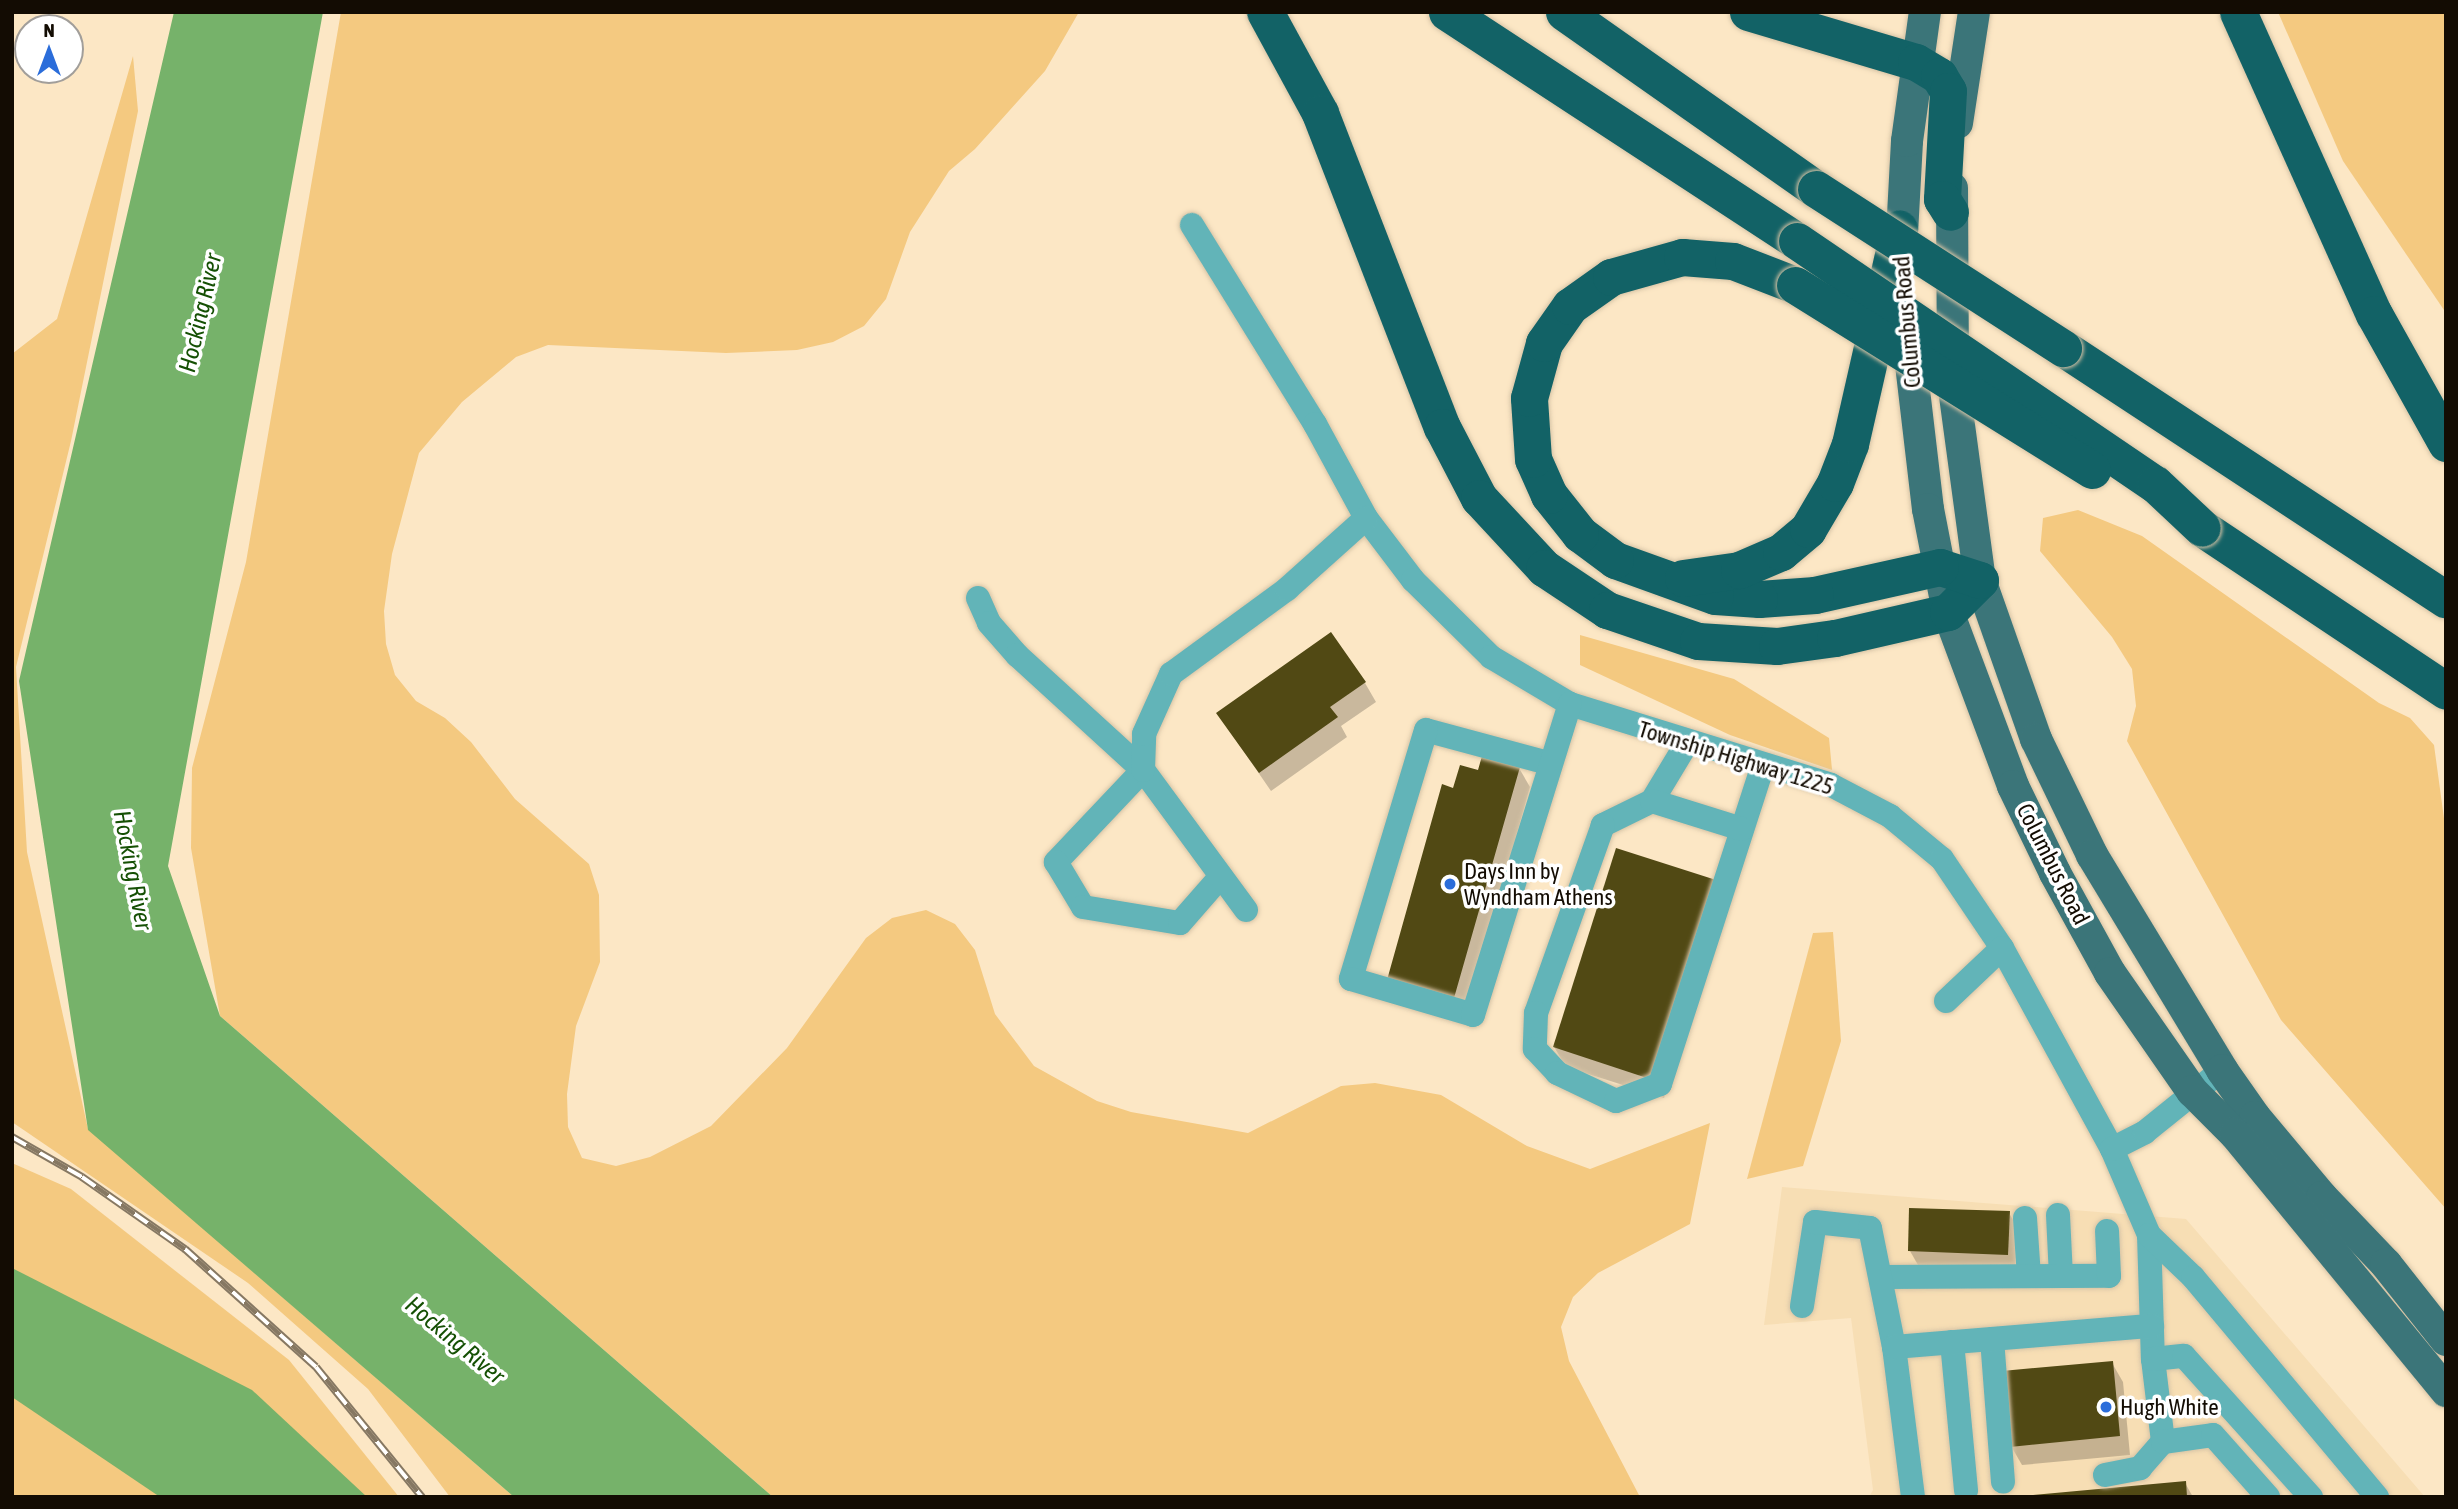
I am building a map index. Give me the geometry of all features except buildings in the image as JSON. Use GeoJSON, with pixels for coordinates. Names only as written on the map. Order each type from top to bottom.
{"type":"FeatureCollection","features":[{"type":"Feature","properties":{"kind":"highway"},"geometry":{"type":"LineString","coordinates":[[1265,12],[1320,113],[1442,427],[1479,498],[1544,568],[1607,610],[1637,623],[1726,645],[1806,643],[1948,612],[1980,580],[1940,567],[1815,595],[1759,599],[1715,596],[1643,574],[1615,560],[1580,534],[1549,495],[1539,475],[1528,408],[1544,343],[1570,306],[1611,277],[1659,260],[1705,257],[1733,261],[1795,285],[2137,498],[2202,528],[2446,691]]}},
{"type":"Feature","properties":{"kind":"highway"},"geometry":{"type":"LineString","coordinates":[[1447,12],[1797,241],[2155,484],[2202,528]]}},
{"type":"Feature","properties":{"kind":"highway"},"geometry":{"type":"LineString","coordinates":[[1564,12],[1816,189],[2446,600]]}},
{"type":"Feature","properties":{"kind":"highway"},"geometry":{"type":"LineString","coordinates":[[1748,12],[1916,62],[1939,76],[1948,91],[1941,185],[1942,199],[1950,212]]}},
{"type":"Feature","properties":{"kind":"highway"},"geometry":{"type":"LineString","coordinates":[[2238,12],[2374,314],[2446,443]]}},
{"type":"Feature","properties":{"kind":"highway"},"geometry":{"type":"LineString","coordinates":[[1643,574],[1710,577],[1739,570],[1781,552],[1808,529],[1835,483],[1850,444],[1899,229]]}},
{"type":"Feature","properties":{"kind":"main road","name":"Columbus Road"},"geometry":{"type":"LineString","coordinates":[[1925,12],[1916,62],[1899,229],[1916,417],[1948,612],[2013,786],[2054,873],[2110,973],[2192,1091],[2235,1134],[2446,1391]]}},
{"type":"Feature","properties":{"kind":"main road","name":"Columbus Road"},"geometry":{"type":"LineString","coordinates":[[1973,12],[1950,212],[1953,381],[1980,580],[2015,689],[2092,856],[2222,1070],[2264,1127],[2386,1265],[2446,1340]]}},
{"type":"Feature","properties":{"kind":"street","name":"Township Highway 1225"},"geometry":{"type":"LineString","coordinates":[[1192,225],[1315,424],[1366,518],[1448,619],[1491,657],[1570,704],[1687,743],[1831,785],[1890,816],[1942,859],[2002,948],[2112,1149],[2149,1235]]}},
{"type":"Feature","properties":{"kind":"street"},"geometry":{"type":"LineString","coordinates":[[1221,876],[1180,923],[1083,907],[1056,862],[1143,770],[1144,734],[1171,674],[1287,589],[1366,518]]}},
{"type":"Feature","properties":{"kind":"street"},"geometry":{"type":"LineString","coordinates":[[978,598],[989,623],[1017,655],[1143,770],[1247,910]]}},
{"type":"Feature","properties":{"kind":"street"},"geometry":{"type":"LineString","coordinates":[[1548,763],[1426,730],[1352,979],[1473,1015],[1548,763],[1570,704]]}},
{"type":"Feature","properties":{"kind":"street"},"geometry":{"type":"LineString","coordinates":[[1687,743],[1651,801],[1604,825],[1536,1013],[1535,1049],[1557,1073],[1616,1101],[1660,1084],[1763,765]]}},
{"type":"Feature","properties":{"kind":"street"},"geometry":{"type":"LineString","coordinates":[[1651,801],[1742,829]]}},
{"type":"Feature","properties":{"kind":"street"},"geometry":{"type":"LineString","coordinates":[[1946,1001],[2002,948]]}},
{"type":"Feature","properties":{"kind":"street"},"geometry":{"type":"LineString","coordinates":[[2112,1149],[2145,1132],[2192,1091],[2222,1070]]}},
{"type":"Feature","properties":{"kind":"street"},"geometry":{"type":"LineString","coordinates":[[2058,1215],[2061,1276]]}},
{"type":"Feature","properties":{"kind":"street"},"geometry":{"type":"LineString","coordinates":[[2025,1218],[2029,1276]]}},
{"type":"Feature","properties":{"kind":"street"},"geometry":{"type":"LineString","coordinates":[[1802,1306],[1815,1222],[1870,1228],[1884,1277],[1913,1497]]}},
{"type":"Feature","properties":{"kind":"street"},"geometry":{"type":"LineString","coordinates":[[1884,1277],[2109,1276],[2108,1231]]}},
{"type":"Feature","properties":{"kind":"street"},"geometry":{"type":"LineString","coordinates":[[2149,1235],[2153,1359],[2163,1443]]}},
{"type":"Feature","properties":{"kind":"street"},"geometry":{"type":"LineString","coordinates":[[2149,1235],[2193,1277],[2377,1497]]}},
{"type":"Feature","properties":{"kind":"street"},"geometry":{"type":"LineString","coordinates":[[1894,1347],[2152,1326]]}},
{"type":"Feature","properties":{"kind":"street"},"geometry":{"type":"LineString","coordinates":[[1992,1339],[2003,1482]]}},
{"type":"Feature","properties":{"kind":"street"},"geometry":{"type":"LineString","coordinates":[[1952,1342],[1966,1490]]}},
{"type":"Feature","properties":{"kind":"street"},"geometry":{"type":"LineString","coordinates":[[2153,1359],[2184,1356],[2311,1497]]}},
{"type":"Feature","properties":{"kind":"street"},"geometry":{"type":"LineString","coordinates":[[2105,1475],[2140,1468],[2163,1443],[2213,1435],[2268,1497]]}},
{"type":"Feature","properties":{"kind":"shaded area"},"geometry":{"type":"Polygon","coordinates":[[[341,12],[1079,12],[1045,71],[975,149],[949,171],[910,232],[886,299],[864,326],[833,342],[797,350],[726,353],[548,345],[516,357],[462,402],[419,453],[392,554],[384,611],[386,644],[395,675],[416,701],[445,718],[471,742],[515,799],[589,864],[599,895],[600,962],[576,1026],[567,1094],[568,1127],[582,1158],[616,1166],[650,1157],[711,1126],[787,1048],[866,938],[892,918],[926,910],[955,924],[975,950],[995,1014],[1034,1066],[1097,1101],[1131,1112],[1248,1133],[1341,1086],[1375,1083],[1441,1095],[1527,1146],[1590,1169],[1710,1123],[1690,1224],[1598,1273],[1573,1297],[1561,1327],[1569,1361],[1640,1497],[773,1497],[220,1016],[191,848],[192,768],[246,562],[341,12]]]}},
{"type":"Feature","properties":{"kind":"shaded area"},"geometry":{"type":"Polygon","coordinates":[[[2278,12],[2446,12],[2446,313],[2343,161],[2278,12]]]}},
{"type":"Feature","properties":{"kind":"shaded area"},"geometry":{"type":"Polygon","coordinates":[[[133,56],[138,111],[71,441],[16,667],[27,852],[88,1129],[514,1497],[450,1497],[368,1389],[248,1283],[12,1122],[12,354],[57,319],[133,56]]]}},
{"type":"Feature","properties":{"kind":"shaded area"},"geometry":{"type":"Polygon","coordinates":[[[2078,510],[2142,536],[2379,703],[2410,718],[2434,745],[2446,833],[2446,1209],[2281,1020],[2127,741],[2136,706],[2132,669],[2112,637],[2040,551],[2043,518],[2078,510]]]}},
{"type":"Feature","properties":{"kind":"shaded area"},"geometry":{"type":"Polygon","coordinates":[[[1580,635],[1734,679],[1829,738],[1832,770],[1730,735],[1580,665],[1580,635]]]}},
{"type":"Feature","properties":{"kind":"shaded area"},"geometry":{"type":"Polygon","coordinates":[[[1833,932],[1841,1041],[1803,1166],[1747,1179],[1813,933],[1833,932]]]}},
{"type":"Feature","properties":{"kind":"shaded area"},"geometry":{"type":"Polygon","coordinates":[[[12,1163],[71,1189],[289,1360],[399,1497],[12,1497],[12,1163]]]}},
{"type":"Feature","properties":{"kind":"shaded area","name":"Hugh White"},"geometry":{"type":"Polygon","coordinates":[[[1782,1187],[2186,1219],[2425,1497],[1869,1497],[1873,1490],[1851,1318],[1764,1325],[1782,1187]]]}},
{"type":"Feature","properties":{"kind":"water","name":"Hocking River"},"geometry":{"type":"Polygon","coordinates":[[[174,12],[323,12],[168,866],[220,1016],[773,1497],[514,1497],[88,1130],[19,681],[174,12]]]}},
{"type":"Feature","properties":{"kind":"water"},"geometry":{"type":"Polygon","coordinates":[[[12,1268],[252,1390],[367,1497],[160,1497],[12,1397],[12,1268]]]}},
{"type":"Feature","properties":{"kind":"railway"},"geometry":{"type":"LineString","coordinates":[[12,1137],[82,1177],[185,1249],[316,1367],[422,1497]]}},
{"type":"Feature","properties":{"kind":"place","name":"Days Inn by Wyndham Athens"},"geometry":{"type":"Point","coordinates":[1450,884]}},
{"type":"Feature","properties":{"kind":"place","name":"Hugh White"},"geometry":{"type":"Point","coordinates":[2106,1407]}}]}
